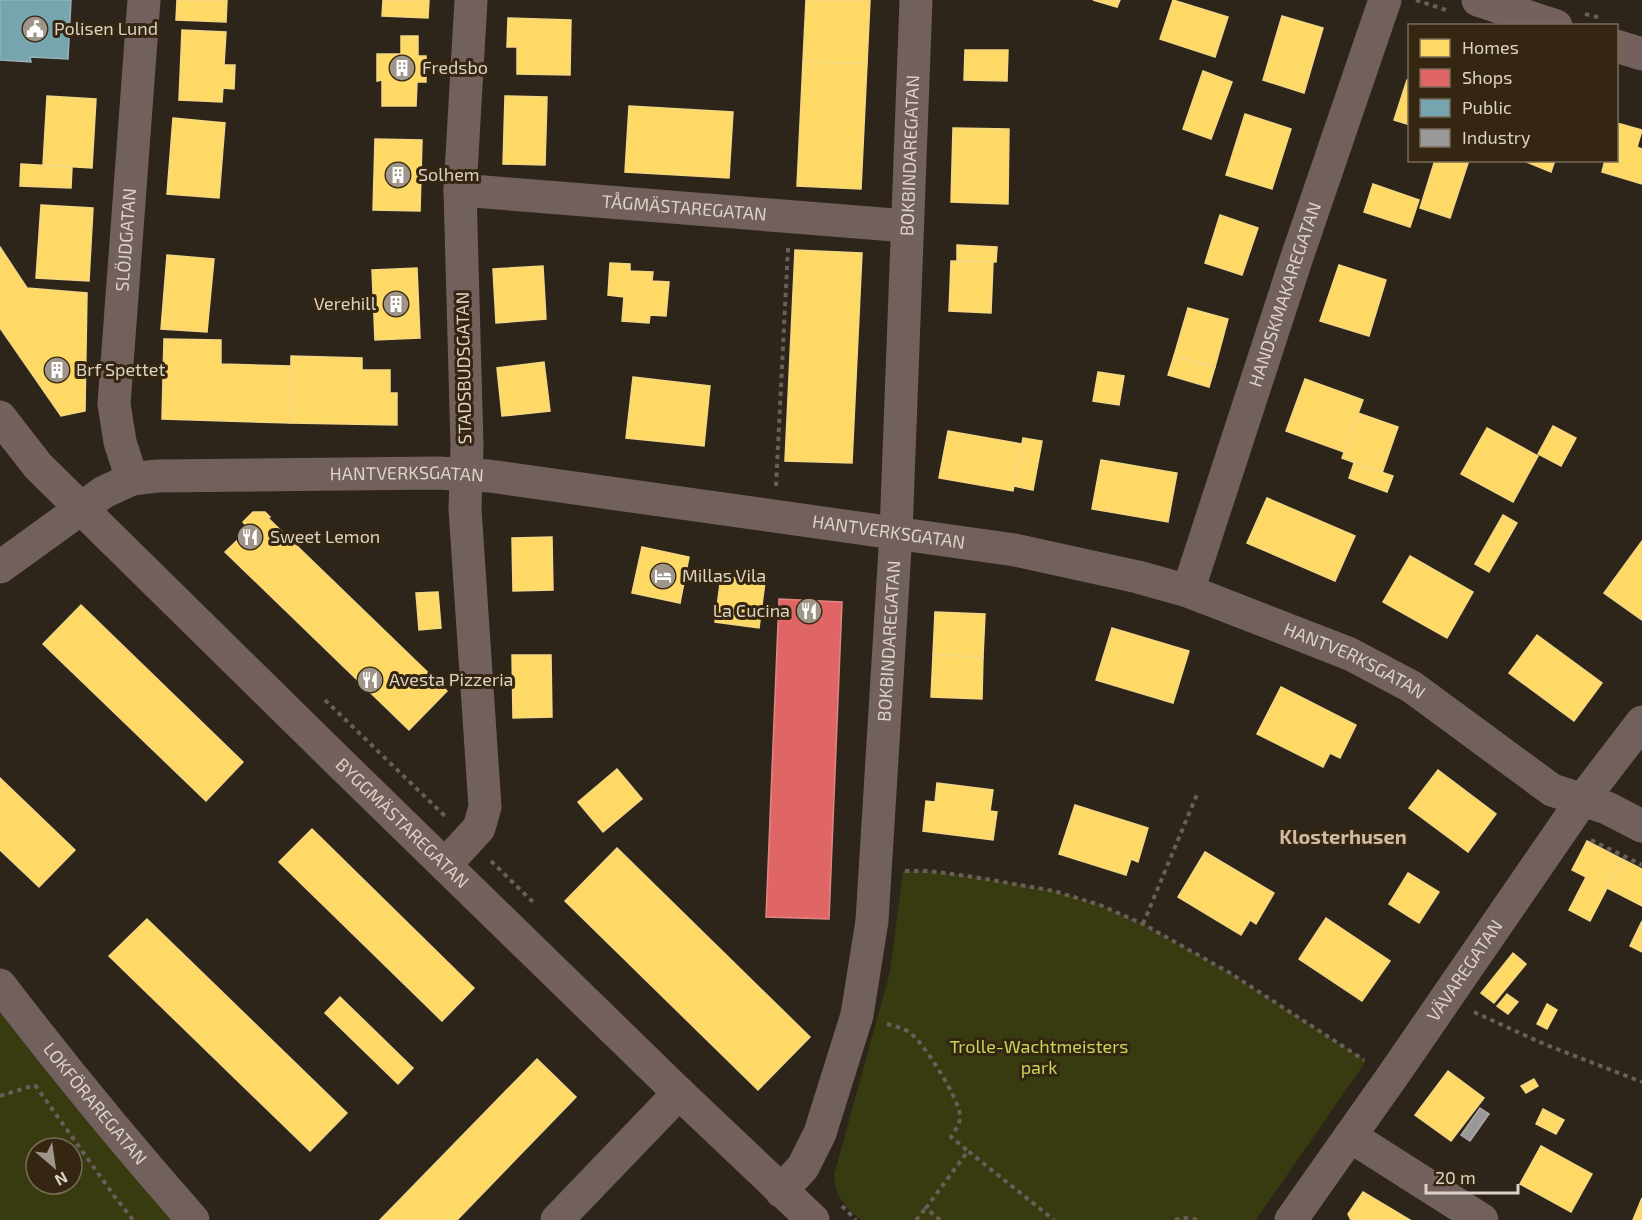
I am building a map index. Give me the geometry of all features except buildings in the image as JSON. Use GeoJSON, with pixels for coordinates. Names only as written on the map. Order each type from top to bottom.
{"type":"FeatureCollection","features":[{"type":"Feature","properties":{"kind":"street","name":"SLÖJDGATAN"},"geometry":{"type":"LineString","coordinates":[[132,479],[120,442],[114,404],[144,0]]}},
{"type":"Feature","properties":{"kind":"street","name":"STADSBUDSGATAN"},"geometry":{"type":"LineString","coordinates":[[445,865],[479,828],[485,807],[464,475],[467,446],[460,190],[471,0]]}},
{"type":"Feature","properties":{"kind":"street","name":"BOKBINDAREGATAN"},"geometry":{"type":"LineString","coordinates":[[781,1191],[803,1167],[820,1133],[857,1015],[872,921],[896,533],[916,0]]}},
{"type":"Feature","properties":{"kind":"street","name":"HANDSKMAKAREGATAN"},"geometry":{"type":"LineString","coordinates":[[1188,591],[1293,268],[1385,0]]}},
{"type":"Feature","properties":{"kind":"street"},"geometry":{"type":"LineString","coordinates":[[1478,0],[1566,18]]}},
{"type":"Feature","properties":{"kind":"street"},"geometry":{"type":"LineString","coordinates":[[1618,37],[1642,54]]}},
{"type":"Feature","properties":{"kind":"street","name":"TÅGMÄSTAREGATAN"},"geometry":{"type":"LineString","coordinates":[[460,190],[907,226]]}},
{"type":"Feature","properties":{"kind":"street","name":"BYGGMÄSTAREGATAN"},"geometry":{"type":"LineString","coordinates":[[0,417],[38,466],[679,1093],[813,1220]]}},
{"type":"Feature","properties":{"kind":"street","name":"HANTVERKSGATAN"},"geometry":{"type":"LineString","coordinates":[[0,567],[104,492],[132,479],[157,476],[489,476],[1015,550],[1138,576],[1188,591],[1360,659],[1412,687],[1552,790],[1606,808],[1642,826]]}},
{"type":"Feature","properties":{"kind":"street","name":"VÄVAREGATAN"},"geometry":{"type":"LineString","coordinates":[[1291,1220],[1583,799],[1642,722]]}},
{"type":"Feature","properties":{"kind":"street","name":"LOKFÖRAREGATAN"},"geometry":{"type":"LineString","coordinates":[[0,985],[136,1156],[194,1220]]}},
{"type":"Feature","properties":{"kind":"street"},"geometry":{"type":"LineString","coordinates":[[557,1220],[679,1093]]}},
{"type":"Feature","properties":{"kind":"street"},"geometry":{"type":"LineString","coordinates":[[1350,1136],[1482,1220]]}},
{"type":"Feature","properties":{"kind":"path"},"geometry":{"type":"LineString","coordinates":[[1566,18],[1585,24]]}},
{"type":"Feature","properties":{"kind":"path"},"geometry":{"type":"LineString","coordinates":[[775,517],[789,216]]}},
{"type":"Feature","properties":{"kind":"path"},"geometry":{"type":"LineString","coordinates":[[1143,924],[1198,792]]}},
{"type":"Feature","properties":{"kind":"path"},"geometry":{"type":"LineString","coordinates":[[1562,832],[1588,839],[1642,865]]}},
{"type":"Feature","properties":{"kind":"path"},"geometry":{"type":"LineString","coordinates":[[876,866],[903,871],[929,871],[974,877],[1054,891],[1100,904],[1143,924],[1230,974],[1366,1061]]}},
{"type":"Feature","properties":{"kind":"path"},"geometry":{"type":"LineString","coordinates":[[1445,999],[1544,1044],[1642,1082]]}},
{"type":"Feature","properties":{"kind":"path"},"geometry":{"type":"LineString","coordinates":[[878,1021],[909,1032],[941,1073],[960,1115],[959,1124],[951,1137],[1054,1220]]}},
{"type":"Feature","properties":{"kind":"path"},"geometry":{"type":"LineString","coordinates":[[30,1076],[34,1085],[133,1220]]}},
{"type":"Feature","properties":{"kind":"path"},"geometry":{"type":"LineString","coordinates":[[0,1096],[34,1085]]}},
{"type":"Feature","properties":{"kind":"path"},"geometry":{"type":"LineString","coordinates":[[916,1220],[968,1151]]}},
{"type":"Feature","properties":{"kind":"path"},"geometry":{"type":"LineString","coordinates":[[926,1208],[940,1220]]}},
{"type":"Feature","properties":{"kind":"path"},"geometry":{"type":"LineString","coordinates":[[1175,1220],[1184,1218],[1200,1220]]}},
{"type":"Feature","properties":{"kind":"green space","name":"Trolle-Wachtmeisters park"},"geometry":{"type":"Polygon","coordinates":[[[903,871],[929,871],[974,877],[1054,891],[1100,905],[1143,924],[1230,973],[1366,1061],[1256,1220],[861,1220],[839,1195],[834,1175],[890,972],[903,871]]]}},
{"type":"Feature","properties":{"kind":"green space"},"geometry":{"type":"Polygon","coordinates":[[[0,985],[193,1220],[0,1220],[0,985]]]}},
{"type":"Feature","properties":{"kind":"place","name":"Polisen Lund"},"geometry":{"type":"Point","coordinates":[35,29]}},
{"type":"Feature","properties":{"kind":"place","name":"Fredsbo"},"geometry":{"type":"Point","coordinates":[402,68]}},
{"type":"Feature","properties":{"kind":"place","name":"Solhem"},"geometry":{"type":"Point","coordinates":[398,175]}},
{"type":"Feature","properties":{"kind":"place","name":"Verehill"},"geometry":{"type":"Point","coordinates":[396,304]}},
{"type":"Feature","properties":{"kind":"place","name":"Brf Spettet"},"geometry":{"type":"Point","coordinates":[57,370]}},
{"type":"Feature","properties":{"kind":"place","name":"Sweet Lemon"},"geometry":{"type":"Point","coordinates":[250,537]}},
{"type":"Feature","properties":{"kind":"place","name":"Millas Vila"},"geometry":{"type":"Point","coordinates":[663,576]}},
{"type":"Feature","properties":{"kind":"place","name":"La Cucina"},"geometry":{"type":"Point","coordinates":[809,611]}},
{"type":"Feature","properties":{"kind":"place","name":"Avesta Pizzeria"},"geometry":{"type":"Point","coordinates":[370,680]}},
{"type":"Feature","properties":{"kind":"district","name":"Klosterhusen"},"geometry":{"type":"Point","coordinates":[1343,837]}}]}
